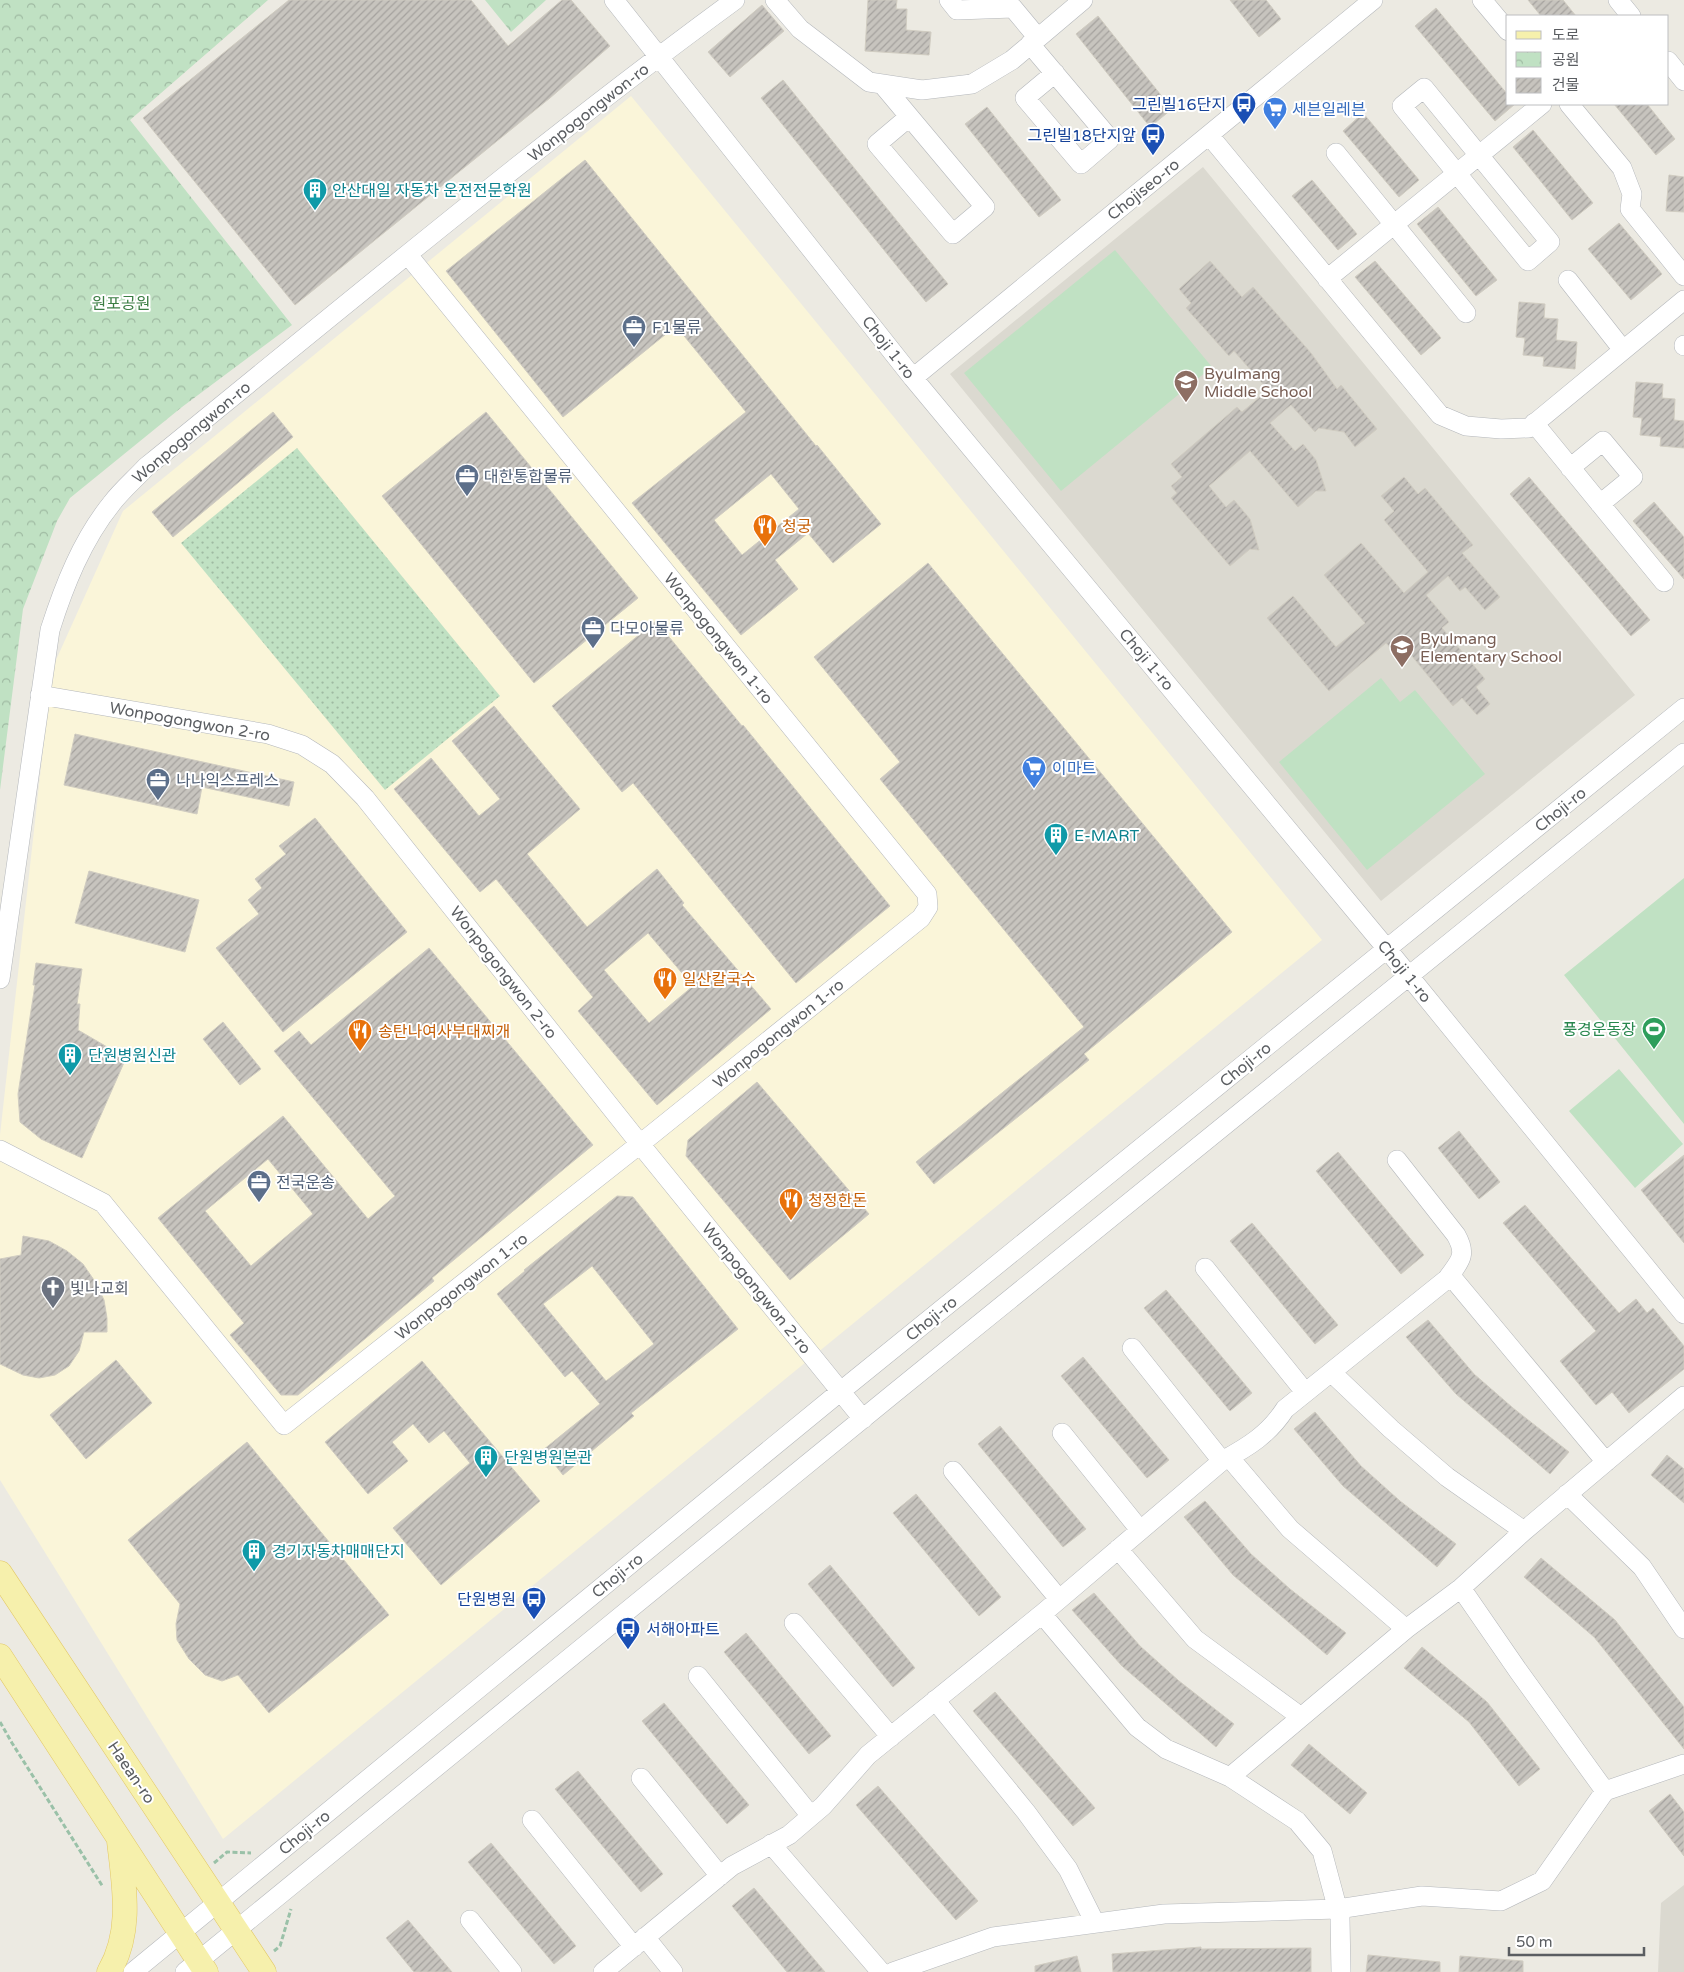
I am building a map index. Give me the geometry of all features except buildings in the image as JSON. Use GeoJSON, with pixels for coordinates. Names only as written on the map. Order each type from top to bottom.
{"type":"FeatureCollection","features":[{"type":"Feature","properties":{"kind":"main road","name":"Haean-ro"},"geometry":{"type":"LineString","coordinates":[[0,1573],[264,1972]]}},
{"type":"Feature","properties":{"kind":"main road"},"geometry":{"type":"LineString","coordinates":[[0,1656],[181,1933],[196,1968]]}},
{"type":"Feature","properties":{"kind":"main road"},"geometry":{"type":"LineString","coordinates":[[109,1972],[114,1964],[125,1926],[126,1907],[118,1837]]}},
{"type":"Feature","properties":{"kind":"street","name":"Choji 1-ro"},"geometry":{"type":"LineString","coordinates":[[614,0],[913,378],[1387,949],[1684,1314]]}},
{"type":"Feature","properties":{"kind":"street","name":"Wonpogongwon-ro"},"geometry":{"type":"LineString","coordinates":[[0,979],[50,630],[62,592],[80,554],[111,503],[146,467],[408,254],[660,56],[736,0]]}},
{"type":"Feature","properties":{"kind":"street"},"geometry":{"type":"LineString","coordinates":[[775,0],[800,29],[869,82],[922,90],[972,84],[1012,60],[1083,0]]}},
{"type":"Feature","properties":{"kind":"street"},"geometry":{"type":"LineString","coordinates":[[949,0],[957,10],[1013,8],[1055,73],[1110,139],[1081,164],[1025,98],[1055,73]]}},
{"type":"Feature","properties":{"kind":"street","name":"Chojiseo-ro"},"geometry":{"type":"LineString","coordinates":[[913,378],[1373,0]]}},
{"type":"Feature","properties":{"kind":"street"},"geometry":{"type":"LineString","coordinates":[[1482,0],[1506,29]]}},
{"type":"Feature","properties":{"kind":"street"},"geometry":{"type":"LineString","coordinates":[[1618,0],[1630,15]]}},
{"type":"Feature","properties":{"kind":"street"},"geometry":{"type":"LineString","coordinates":[[1669,62],[1684,81]]}},
{"type":"Feature","properties":{"kind":"street"},"geometry":{"type":"LineString","coordinates":[[882,84],[985,207],[953,234],[877,144],[909,117]]}},
{"type":"Feature","properties":{"kind":"street"},"geometry":{"type":"LineString","coordinates":[[1424,88],[1550,242],[1528,261],[1457,174],[1402,106],[1424,88]]}},
{"type":"Feature","properties":{"kind":"street"},"geometry":{"type":"LineString","coordinates":[[1327,279],[1541,105]]}},
{"type":"Feature","properties":{"kind":"street"},"geometry":{"type":"LineString","coordinates":[[1570,105],[1622,168],[1632,194],[1630,209],[1684,276]]}},
{"type":"Feature","properties":{"kind":"street"},"geometry":{"type":"LineString","coordinates":[[1209,135],[1440,415],[1466,426],[1501,429],[1529,428],[1684,300]]}},
{"type":"Feature","properties":{"kind":"street"},"geometry":{"type":"LineString","coordinates":[[1336,153],[1466,313]]}},
{"type":"Feature","properties":{"kind":"street","name":"Wonpogongwon 1-ro"},"geometry":{"type":"LineString","coordinates":[[0,1150],[103,1203],[284,1425],[640,1144],[921,918],[928,907],[927,894],[408,254]]}},
{"type":"Feature","properties":{"kind":"street"},"geometry":{"type":"LineString","coordinates":[[1568,280],[1623,350]]}},
{"type":"Feature","properties":{"kind":"street"},"geometry":{"type":"LineString","coordinates":[[1534,423],[1664,582]]}},
{"type":"Feature","properties":{"kind":"street"},"geometry":{"type":"LineString","coordinates":[[1570,468],[1603,441],[1633,477],[1600,504]]}},
{"type":"Feature","properties":{"kind":"street","name":"Wonpogongwon 2-ro"},"geometry":{"type":"LineString","coordinates":[[40,695],[268,734],[302,745],[332,764],[365,798],[640,1144],[863,1419]]}},
{"type":"Feature","properties":{"kind":"street","name":"Choji-ro"},"geometry":{"type":"LineString","coordinates":[[133,1972],[841,1391],[1684,708]]}},
{"type":"Feature","properties":{"kind":"street","name":"Choji-ro"},"geometry":{"type":"LineString","coordinates":[[196,1968],[236,1931],[863,1419],[1684,754]]}},
{"type":"Feature","properties":{"kind":"street"},"geometry":{"type":"LineString","coordinates":[[603,1972],[732,1866],[789,1835],[823,1806],[868,1755],[1059,1600],[1226,1459],[1264,1435],[1278,1421],[1285,1409],[1450,1275],[1460,1262],[1462,1247],[1456,1235],[1397,1160]]}},
{"type":"Feature","properties":{"kind":"street"},"geometry":{"type":"LineString","coordinates":[[1205,1268],[1305,1392]]}},
{"type":"Feature","properties":{"kind":"street"},"geometry":{"type":"LineString","coordinates":[[1450,1275],[1606,1462]]}},
{"type":"Feature","properties":{"kind":"street"},"geometry":{"type":"LineString","coordinates":[[1132,1348],[1226,1459],[1290,1529],[1406,1630]]}},
{"type":"Feature","properties":{"kind":"street"},"geometry":{"type":"LineString","coordinates":[[1331,1372],[1391,1429],[1447,1477],[1524,1530]]}},
{"type":"Feature","properties":{"kind":"street"},"geometry":{"type":"LineString","coordinates":[[1230,1777],[1406,1630],[1461,1588],[1524,1530],[1683,1400]]}},
{"type":"Feature","properties":{"kind":"street"},"geometry":{"type":"LineString","coordinates":[[1062,1433],[1140,1530]]}},
{"type":"Feature","properties":{"kind":"street"},"geometry":{"type":"LineString","coordinates":[[954,1471],[1059,1600]]}},
{"type":"Feature","properties":{"kind":"street"},"geometry":{"type":"LineString","coordinates":[[1567,1494],[1642,1567],[1684,1629]]}},
{"type":"Feature","properties":{"kind":"street"},"geometry":{"type":"LineString","coordinates":[[1118,1549],[1195,1639],[1301,1717]]}},
{"type":"Feature","properties":{"kind":"street"},"geometry":{"type":"LineString","coordinates":[[1461,1588],[1604,1791]]}},
{"type":"Feature","properties":{"kind":"street"},"geometry":{"type":"LineString","coordinates":[[1042,1614],[1137,1727],[1166,1749],[1230,1777],[1298,1821],[1322,1851],[1340,1918],[1341,1972]]}},
{"type":"Feature","properties":{"kind":"street"},"geometry":{"type":"LineString","coordinates":[[794,1623],[891,1737]]}},
{"type":"Feature","properties":{"kind":"street"},"geometry":{"type":"LineString","coordinates":[[698,1676],[811,1816]]}},
{"type":"Feature","properties":{"kind":"street"},"geometry":{"type":"LineString","coordinates":[[936,1700],[1026,1812],[1068,1870],[1095,1923]]}},
{"type":"Feature","properties":{"kind":"street"},"geometry":{"type":"LineString","coordinates":[[893,1972],[993,1937],[1164,1914],[1338,1908],[1422,1896],[1501,1901],[1542,1881],[1604,1791],[1684,1764]]}},
{"type":"Feature","properties":{"kind":"street"},"geometry":{"type":"LineString","coordinates":[[641,1778],[720,1876]]}},
{"type":"Feature","properties":{"kind":"street"},"geometry":{"type":"LineString","coordinates":[[532,1820],[640,1942],[673,1972]]}},
{"type":"Feature","properties":{"kind":"street"},"geometry":{"type":"LineString","coordinates":[[772,1844],[881,1972]]}},
{"type":"Feature","properties":{"kind":"street"},"geometry":{"type":"LineString","coordinates":[[470,1920],[512,1972]]}},
{"type":"Feature","properties":{"kind":"path"},"geometry":{"type":"LineString","coordinates":[[0,1722],[104,1890]]}},
{"type":"Feature","properties":{"kind":"shaded area"},"geometry":{"type":"Polygon","coordinates":[[[631,96],[1322,940],[223,1839],[0,1480],[0,1135],[52,669],[123,511],[631,96]]]}},
{"type":"Feature","properties":{"kind":"shaded area"},"geometry":{"type":"Polygon","coordinates":[[[1203,167],[1635,695],[1381,901],[950,374],[1203,167]]]}},
{"type":"Feature","properties":{"kind":"shaded area"},"geometry":{"type":"Polygon","coordinates":[[[1684,1885],[1684,1972],[1658,1972],[1661,1903],[1684,1885]]]}},
{"type":"Feature","properties":{"kind":"green space","name":"원포공원"},"geometry":{"type":"Polygon","coordinates":[[[0,0],[268,0],[130,120],[292,325],[182,407],[70,498],[57,521],[23,609],[0,790],[0,0]]]}},
{"type":"Feature","properties":{"kind":"green space"},"geometry":{"type":"Polygon","coordinates":[[[485,0],[546,0],[511,32],[485,0]]]}},
{"type":"Feature","properties":{"kind":"green space"},"geometry":{"type":"Polygon","coordinates":[[[1115,250],[1212,367],[1061,491],[964,373],[1115,250]]]}},
{"type":"Feature","properties":{"kind":"green space"},"geometry":{"type":"Polygon","coordinates":[[[297,448],[500,696],[385,790],[181,543],[297,448]]]}},
{"type":"Feature","properties":{"kind":"green space"},"geometry":{"type":"Polygon","coordinates":[[[1381,678],[1400,702],[1415,690],[1485,774],[1367,870],[1279,762],[1381,678]]]}},
{"type":"Feature","properties":{"kind":"green space","name":"풍경운동장"},"geometry":{"type":"Polygon","coordinates":[[[1684,878],[1684,1124],[1564,975],[1684,878]]]}},
{"type":"Feature","properties":{"kind":"green space"},"geometry":{"type":"Polygon","coordinates":[[[1619,1069],[1683,1144],[1635,1188],[1569,1111],[1619,1069]]]}},
{"type":"Feature","properties":{"kind":"place","name":"그린빌16단지"},"geometry":{"type":"Point","coordinates":[1244,125]}},
{"type":"Feature","properties":{"kind":"place","name":"세븐일레븐"},"geometry":{"type":"Point","coordinates":[1275,130]}},
{"type":"Feature","properties":{"kind":"place","name":"그린빌18단지앞"},"geometry":{"type":"Point","coordinates":[1153,156]}},
{"type":"Feature","properties":{"kind":"place","name":"안산대일 자동차 운전전문학원"},"geometry":{"type":"Point","coordinates":[315,211]}},
{"type":"Feature","properties":{"kind":"place","name":"F1물류"},"geometry":{"type":"Point","coordinates":[634,348]}},
{"type":"Feature","properties":{"kind":"place","name":"Byulmang Middle School"},"geometry":{"type":"Point","coordinates":[1186,403]}},
{"type":"Feature","properties":{"kind":"place","name":"대한통합물류"},"geometry":{"type":"Point","coordinates":[467,497]}},
{"type":"Feature","properties":{"kind":"place","name":"청궁"},"geometry":{"type":"Point","coordinates":[765,547]}},
{"type":"Feature","properties":{"kind":"place","name":"다모아물류"},"geometry":{"type":"Point","coordinates":[593,649]}},
{"type":"Feature","properties":{"kind":"place","name":"Byulmang Elementary School"},"geometry":{"type":"Point","coordinates":[1402,668]}},
{"type":"Feature","properties":{"kind":"place","name":"이마트"},"geometry":{"type":"Point","coordinates":[1034,789]}},
{"type":"Feature","properties":{"kind":"place","name":"나나익스프레스"},"geometry":{"type":"Point","coordinates":[158,801]}},
{"type":"Feature","properties":{"kind":"place","name":"E-MART"},"geometry":{"type":"Point","coordinates":[1056,856]}},
{"type":"Feature","properties":{"kind":"place","name":"일산칼국수"},"geometry":{"type":"Point","coordinates":[665,1000]}},
{"type":"Feature","properties":{"kind":"place","name":"풍경운동장"},"geometry":{"type":"Point","coordinates":[1654,1050]}},
{"type":"Feature","properties":{"kind":"place","name":"송탄나여사부대찌개"},"geometry":{"type":"Point","coordinates":[360,1052]}},
{"type":"Feature","properties":{"kind":"place","name":"단원병원신관"},"geometry":{"type":"Point","coordinates":[70,1076]}},
{"type":"Feature","properties":{"kind":"place","name":"전국운송"},"geometry":{"type":"Point","coordinates":[259,1203]}},
{"type":"Feature","properties":{"kind":"place","name":"청정한돈"},"geometry":{"type":"Point","coordinates":[791,1221]}},
{"type":"Feature","properties":{"kind":"place","name":"빛나교회"},"geometry":{"type":"Point","coordinates":[53,1309]}},
{"type":"Feature","properties":{"kind":"place","name":"단원병원본관"},"geometry":{"type":"Point","coordinates":[486,1478]}},
{"type":"Feature","properties":{"kind":"place","name":"경기자동차매매단지"},"geometry":{"type":"Point","coordinates":[254,1572]}},
{"type":"Feature","properties":{"kind":"place","name":"단원병원"},"geometry":{"type":"Point","coordinates":[534,1620]}},
{"type":"Feature","properties":{"kind":"place","name":"서해아파트"},"geometry":{"type":"Point","coordinates":[628,1650]}}]}
